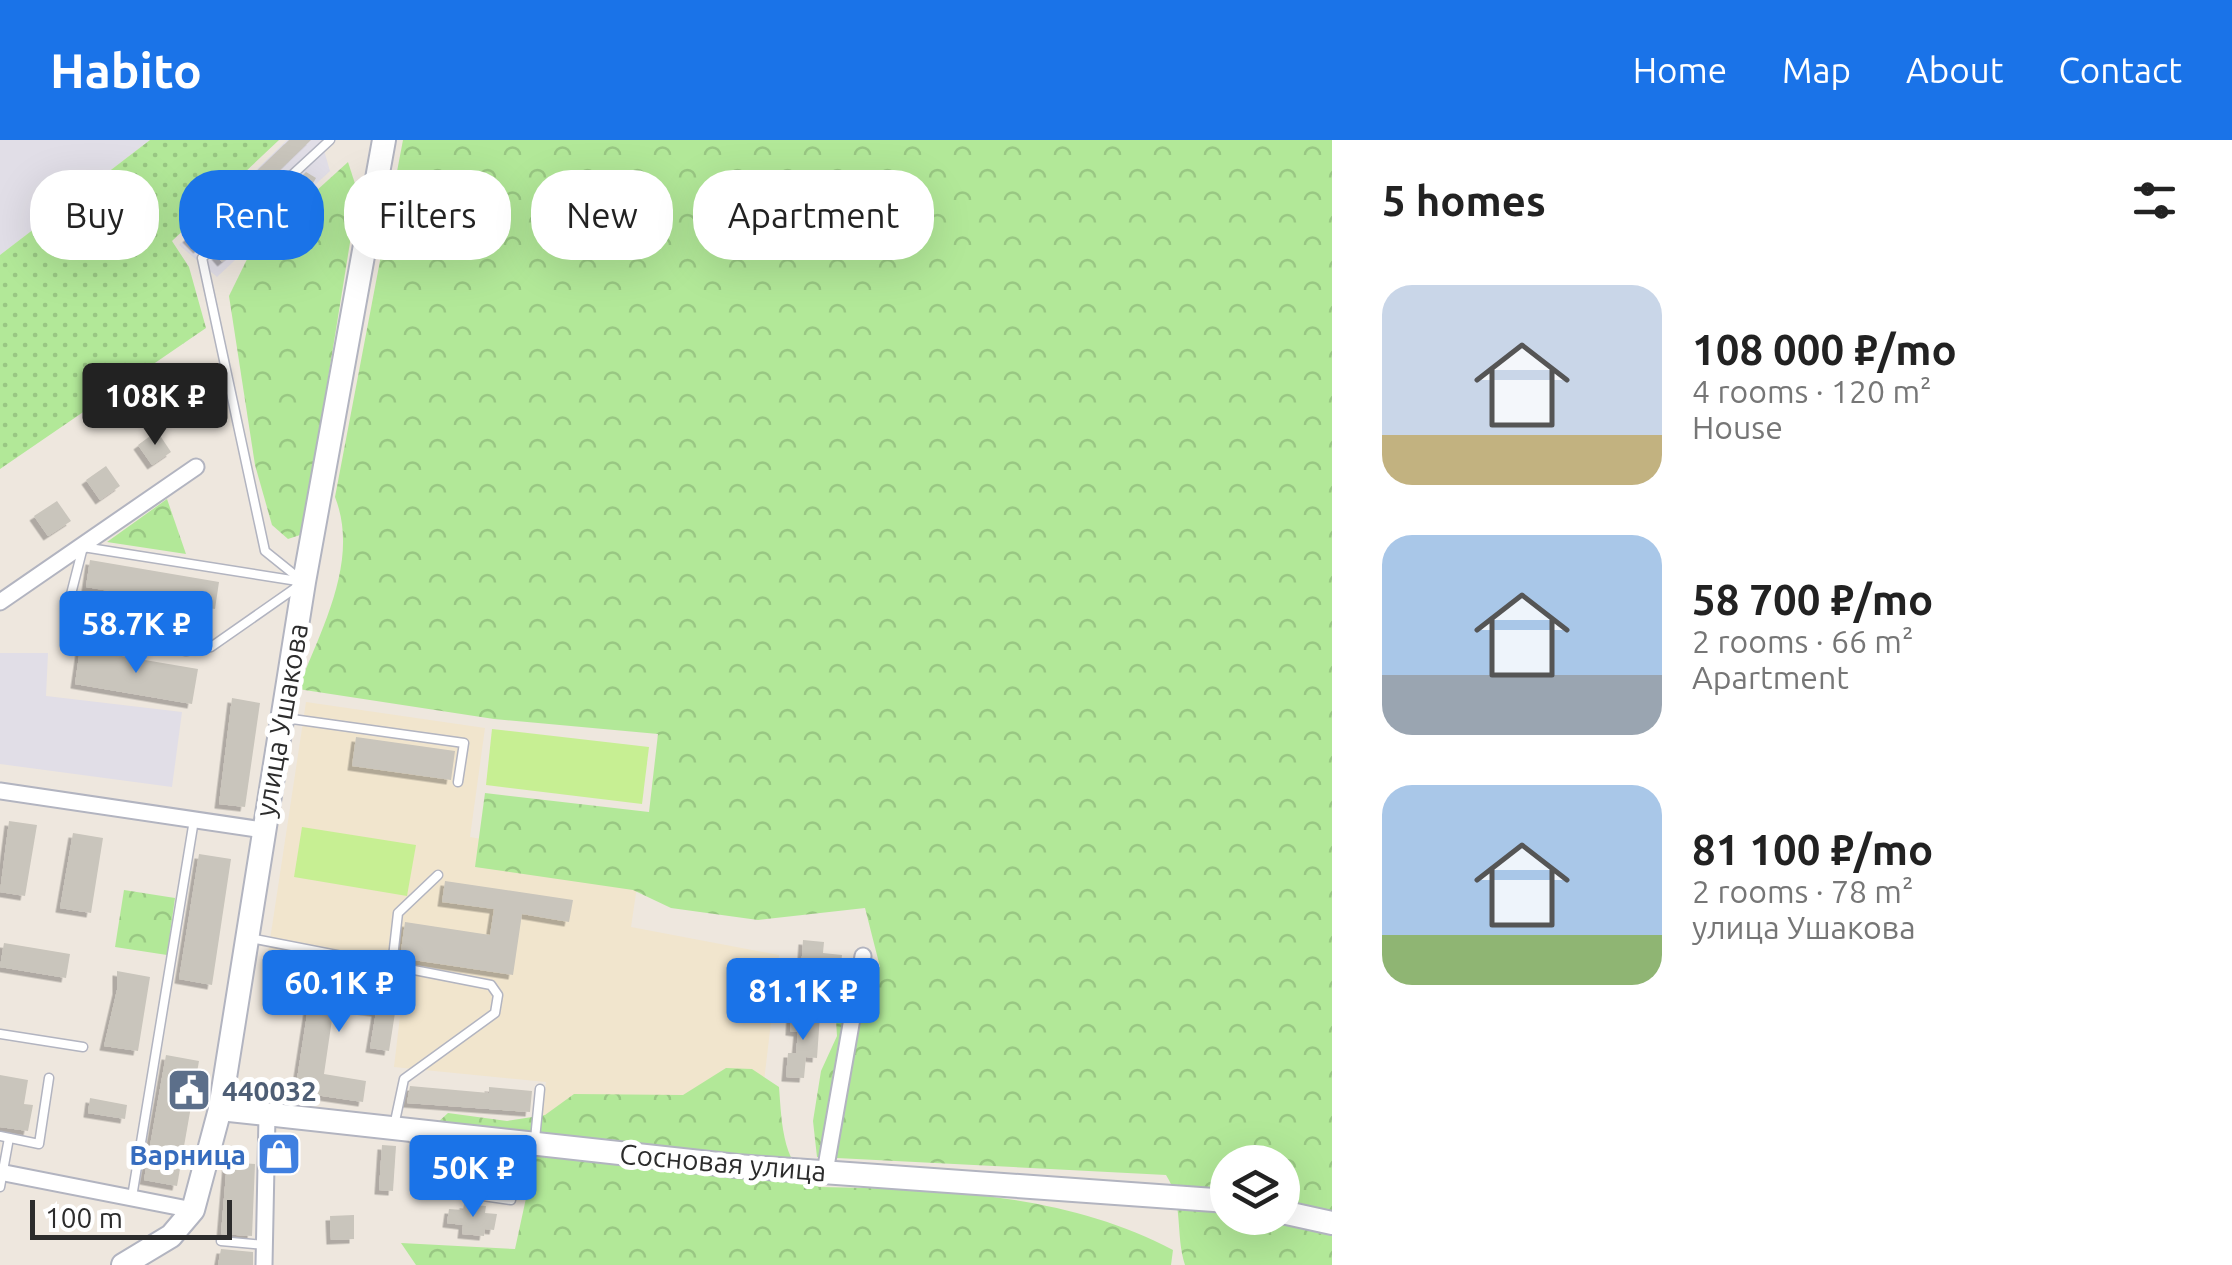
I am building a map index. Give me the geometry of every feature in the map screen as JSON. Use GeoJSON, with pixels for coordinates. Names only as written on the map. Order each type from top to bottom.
{"type":"FeatureCollection","features":[{"type":"Feature","properties":{"kind":"main road","name":"улица Ушакова"},"geometry":{"type":"LineString","coordinates":[[126,1264],[172,1236],[192,1210],[220,1109],[262,830],[384,140]]}},
{"type":"Feature","properties":{"kind":"main road","name":"Сосновая улица"},"geometry":{"type":"LineString","coordinates":[[220,1109],[825,1172],[1210,1200]]}},
{"type":"Feature","properties":{"kind":"main road"},"geometry":{"type":"LineString","coordinates":[[1300,1216],[1332,1224]]}},
{"type":"Feature","properties":{"kind":"street"},"geometry":{"type":"LineString","coordinates":[[0,602],[196,467]]}},
{"type":"Feature","properties":{"kind":"street"},"geometry":{"type":"LineString","coordinates":[[0,791],[262,830]]}},
{"type":"Feature","properties":{"kind":"street"},"geometry":{"type":"LineString","coordinates":[[825,1172],[863,956]]}},
{"type":"Feature","properties":{"kind":"street"},"geometry":{"type":"LineString","coordinates":[[264,1265],[268,1116]]}},
{"type":"Feature","properties":{"kind":"street"},"geometry":{"type":"LineString","coordinates":[[1,1176],[192,1210]]}},
{"type":"Feature","properties":{"kind":"lane"},"geometry":{"type":"LineString","coordinates":[[304,582],[264,551],[202,258],[330,140]]}},
{"type":"Feature","properties":{"kind":"lane"},"geometry":{"type":"LineString","coordinates":[[83,547],[304,582],[211,647],[186,651],[76,630],[70,598],[83,547]]}},
{"type":"Feature","properties":{"kind":"lane"},"geometry":{"type":"LineString","coordinates":[[282,717],[464,743],[458,782]]}},
{"type":"Feature","properties":{"kind":"lane"},"geometry":{"type":"LineString","coordinates":[[132,1197],[194,820]]}},
{"type":"Feature","properties":{"kind":"lane"},"geometry":{"type":"LineString","coordinates":[[392,966],[398,913],[438,875]]}},
{"type":"Feature","properties":{"kind":"lane"},"geometry":{"type":"LineString","coordinates":[[246,937],[491,985],[498,995],[495,1013],[404,1079],[400,1130],[455,1192],[511,1200]]}},
{"type":"Feature","properties":{"kind":"lane"},"geometry":{"type":"LineString","coordinates":[[0,1034],[83,1047]]}},
{"type":"Feature","properties":{"kind":"lane"},"geometry":{"type":"LineString","coordinates":[[1,1176],[5,1137],[38,1144],[49,1078]]}},
{"type":"Feature","properties":{"kind":"lane"},"geometry":{"type":"LineString","coordinates":[[535,1144],[540,1088]]}},
{"type":"Feature","properties":{"kind":"lane"},"geometry":{"type":"LineString","coordinates":[[221,1242],[264,1245]]}},
{"type":"Feature","properties":{"kind":"shaded area"},"geometry":{"type":"Polygon","coordinates":[[[0,140],[150,140],[111,170],[30,170],[30,232],[0,255],[0,140]]]}},
{"type":"Feature","properties":{"kind":"shaded area"},"geometry":{"type":"Polygon","coordinates":[[[287,140],[321,140],[330,171],[324,177],[324,170],[256,170],[287,140]]]}},
{"type":"Feature","properties":{"kind":"shaded area"},"geometry":{"type":"Polygon","coordinates":[[[197,260],[235,260],[217,277],[197,260]]]}},
{"type":"Feature","properties":{"kind":"shaded area"},"geometry":{"type":"Polygon","coordinates":[[[0,653],[48,653],[46,696],[182,712],[172,787],[0,764],[0,653]]]}},
{"type":"Feature","properties":{"kind":"shaded area"},"geometry":{"type":"Polygon","coordinates":[[[306,702],[485,728],[470,837],[640,866],[631,927],[779,955],[755,1157],[540,1133],[546,1082],[394,1067],[405,974],[268,953],[306,702]]]}},
{"type":"Feature","properties":{"kind":"green space"},"geometry":{"type":"Polygon","coordinates":[[[150,140],[279,140],[247,170],[179,170],[179,234],[172,241],[179,260],[184,260],[189,267],[206,328],[0,469],[0,255],[30,232],[30,260],[159,260],[159,170],[111,170],[150,140]]]}},
{"type":"Feature","properties":{"kind":"green space"},"geometry":{"type":"Polygon","coordinates":[[[403,140],[1332,140],[1332,1265],[1185,1265],[1175,1196],[1166,1175],[817,1157],[813,1121],[821,1071],[837,1036],[833,973],[880,967],[865,908],[758,920],[671,908],[633,890],[475,867],[485,793],[649,812],[658,734],[494,719],[298,689],[334,594],[343,546],[342,521],[335,497],[380,260],[511,260],[511,170],[397,170],[403,140]]]}},
{"type":"Feature","properties":{"kind":"green space"},"geometry":{"type":"Polygon","coordinates":[[[348,162],[351,170],[344,170],[344,260],[347,260],[303,534],[288,539],[272,525],[255,465],[229,296],[247,260],[324,260],[324,184],[348,162]]]}},
{"type":"Feature","properties":{"kind":"green space"},"geometry":{"type":"Polygon","coordinates":[[[167,499],[186,554],[107,542],[167,499]]]}},
{"type":"Feature","properties":{"kind":"green space"},"geometry":{"type":"Polygon","coordinates":[[[492,729],[649,747],[642,804],[486,785],[492,729]]]}},
{"type":"Feature","properties":{"kind":"green space"},"geometry":{"type":"Polygon","coordinates":[[[302,827],[416,845],[407,896],[294,877],[302,827]]]}},
{"type":"Feature","properties":{"kind":"green space"},"geometry":{"type":"Polygon","coordinates":[[[124,890],[175,898],[167,955],[115,947],[124,890]]]}},
{"type":"Feature","properties":{"kind":"green space"},"geometry":{"type":"Polygon","coordinates":[[[726,1068],[752,1069],[779,1087],[783,1130],[791,1157],[807,1179],[819,1187],[955,1193],[1045,1206],[1089,1216],[1173,1250],[1171,1265],[416,1265],[401,1243],[515,1249],[528,1189],[470,1173],[437,1123],[448,1113],[507,1121],[545,1115],[574,1094],[683,1095],[726,1068]]]}},
{"type":"Feature","properties":{"kind":"building"},"geometry":{"type":"Polygon","coordinates":[[[289,140],[311,140],[280,170],[258,170],[289,140]]]}},
{"type":"Feature","properties":{"kind":"building"},"geometry":{"type":"Polygon","coordinates":[[[157,431],[171,452],[152,465],[138,445],[157,431]]]}},
{"type":"Feature","properties":{"kind":"building"},"geometry":{"type":"Polygon","coordinates":[[[106,466],[120,486],[100,500],[86,480],[106,466]]]}},
{"type":"Feature","properties":{"kind":"building"},"geometry":{"type":"Polygon","coordinates":[[[57,501],[71,521],[48,536],[34,516],[57,501]]]}},
{"type":"Feature","properties":{"kind":"building"},"geometry":{"type":"Polygon","coordinates":[[[90,560],[219,582],[215,609],[86,587],[90,560]]]}},
{"type":"Feature","properties":{"kind":"building"},"geometry":{"type":"Polygon","coordinates":[[[80,649],[198,669],[192,704],[75,684],[80,649]]]}},
{"type":"Feature","properties":{"kind":"building"},"geometry":{"type":"Polygon","coordinates":[[[232,698],[260,703],[245,807],[219,804],[232,698]]]}},
{"type":"Feature","properties":{"kind":"building"},"geometry":{"type":"Polygon","coordinates":[[[356,737],[455,751],[451,780],[352,766],[356,737]]]}},
{"type":"Feature","properties":{"kind":"building"},"geometry":{"type":"Polygon","coordinates":[[[9,821],[37,825],[25,896],[0,892],[9,821]]]}},
{"type":"Feature","properties":{"kind":"building"},"geometry":{"type":"Polygon","coordinates":[[[73,833],[103,838],[91,913],[60,908],[73,833]]]}},
{"type":"Feature","properties":{"kind":"building"},"geometry":{"type":"Polygon","coordinates":[[[199,854],[231,859],[212,985],[179,979],[199,854]]]}},
{"type":"Feature","properties":{"kind":"building"},"geometry":{"type":"Polygon","coordinates":[[[445,881],[573,900],[569,922],[522,914],[513,975],[400,958],[405,922],[490,935],[494,909],[442,902],[445,881]]]}},
{"type":"Feature","properties":{"kind":"building"},"geometry":{"type":"Polygon","coordinates":[[[803,940],[824,942],[823,953],[842,955],[840,974],[801,971],[803,940]]]}},
{"type":"Feature","properties":{"kind":"building"},"geometry":{"type":"Polygon","coordinates":[[[4,943],[70,954],[66,978],[0,967],[4,943]]]}},
{"type":"Feature","properties":{"kind":"building"},"geometry":{"type":"Polygon","coordinates":[[[117,971],[150,977],[138,1051],[104,1046],[117,990],[117,971]]]}},
{"type":"Feature","properties":{"kind":"building"},"geometry":{"type":"Polygon","coordinates":[[[313,976],[390,988],[387,1011],[395,1013],[389,1051],[370,1048],[376,1012],[334,1006],[324,1074],[366,1081],[363,1102],[295,1092],[313,976]]]}},
{"type":"Feature","properties":{"kind":"building"},"geometry":{"type":"Polygon","coordinates":[[[791,1013],[820,1015],[817,1058],[806,1057],[804,1078],[786,1077],[788,1053],[796,1053],[798,1032],[790,1031],[791,1013]]]}},
{"type":"Feature","properties":{"kind":"building"},"geometry":{"type":"Polygon","coordinates":[[[166,1055],[199,1061],[177,1186],[144,1180],[166,1055]]]}},
{"type":"Feature","properties":{"kind":"building"},"geometry":{"type":"Polygon","coordinates":[[[0,1075],[28,1080],[24,1104],[33,1105],[28,1131],[0,1127],[0,1075]]]}},
{"type":"Feature","properties":{"kind":"building"},"geometry":{"type":"Polygon","coordinates":[[[410,1086],[489,1093],[489,1087],[532,1091],[530,1112],[407,1103],[410,1086]]]}},
{"type":"Feature","properties":{"kind":"building"},"geometry":{"type":"Polygon","coordinates":[[[90,1098],[127,1105],[125,1119],[88,1113],[90,1098]]]}},
{"type":"Feature","properties":{"kind":"building"},"geometry":{"type":"Polygon","coordinates":[[[382,1145],[396,1146],[393,1191],[379,1190],[382,1145]]]}},
{"type":"Feature","properties":{"kind":"building"},"geometry":{"type":"Polygon","coordinates":[[[227,1162],[255,1164],[252,1236],[221,1234],[227,1162]]]}},
{"type":"Feature","properties":{"kind":"building"},"geometry":{"type":"Polygon","coordinates":[[[464,1204],[486,1206],[485,1213],[497,1214],[494,1230],[485,1229],[484,1236],[462,1234],[463,1225],[447,1223],[449,1209],[463,1210],[464,1204]]]}},
{"type":"Feature","properties":{"kind":"building"},"geometry":{"type":"Polygon","coordinates":[[[354,1215],[354,1239],[331,1240],[330,1216],[354,1215]]]}},
{"type":"Feature","properties":{"kind":"building"},"geometry":{"type":"Polygon","coordinates":[[[221,1249],[253,1252],[253,1265],[218,1265],[221,1249]]]}},
{"type":"Feature","properties":{"kind":"place","name":"440032"},"geometry":{"type":"Point","coordinates":[189,1090]}},
{"type":"Feature","properties":{"kind":"place","name":"Варница"},"geometry":{"type":"Point","coordinates":[279,1154]}}]}
